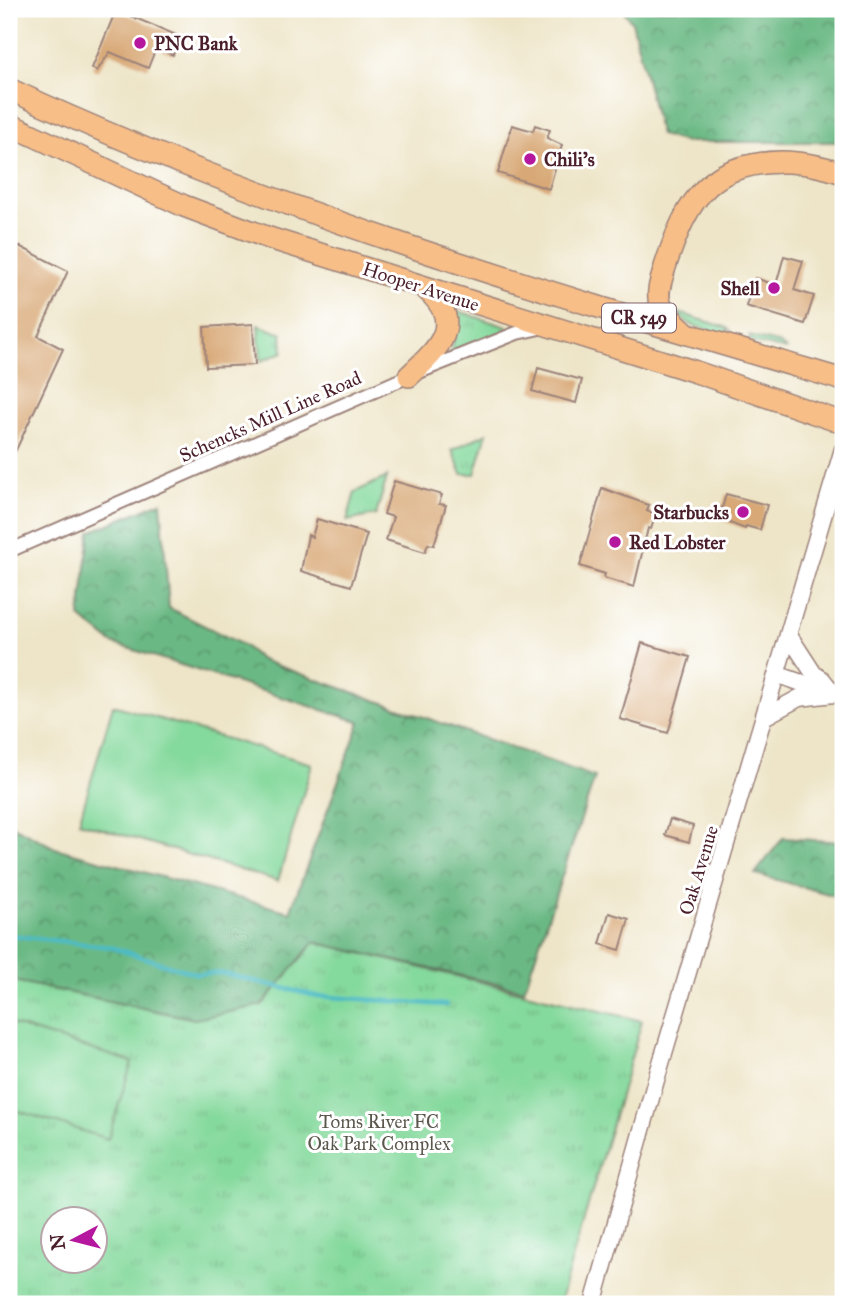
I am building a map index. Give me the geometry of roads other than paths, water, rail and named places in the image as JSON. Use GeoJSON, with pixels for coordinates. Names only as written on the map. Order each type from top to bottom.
{"type":"FeatureCollection","features":[{"type":"Feature","properties":{"kind":"main road","name":"Hooper Avenue"},"geometry":{"type":"LineString","coordinates":[[9,89],[332,223],[558,297],[843,380]]}},
{"type":"Feature","properties":{"kind":"main road","name":"Hooper Avenue"},"geometry":{"type":"LineString","coordinates":[[9,124],[184,206],[269,238],[550,326],[843,424]]}},
{"type":"Feature","properties":{"kind":"main road"},"geometry":{"type":"LineString","coordinates":[[686,333],[660,305],[658,291],[678,226],[704,189],[730,171],[757,164],[806,162],[843,173]]}},
{"type":"Feature","properties":{"kind":"main road"},"geometry":{"type":"LineString","coordinates":[[409,376],[437,351],[445,337],[444,309],[425,288]]}},
{"type":"Feature","properties":{"kind":"street","name":"Schencks Mill Line Road"},"geometry":{"type":"LineString","coordinates":[[9,551],[409,376],[517,333],[550,326]]}},
{"type":"Feature","properties":{"kind":"street","name":"Oak Avenue"},"geometry":{"type":"LineString","coordinates":[[593,1304],[656,1080],[779,675],[843,449]]}},
{"type":"Feature","properties":{"kind":"street"},"geometry":{"type":"LineString","coordinates":[[790,637],[814,674],[839,696]]}},
{"type":"Feature","properties":{"kind":"street"},"geometry":{"type":"LineString","coordinates":[[779,675],[839,696]]}},
{"type":"Feature","properties":{"kind":"street"},"geometry":{"type":"LineString","coordinates":[[766,716],[799,698],[839,696]]}},
{"type":"Feature","properties":{"kind":"waterway"},"geometry":{"type":"LineString","coordinates":[[9,935],[110,947],[197,974],[221,973],[316,996],[446,1005]]}},
{"type":"Feature","properties":{"kind":"place","name":"PNC Bank"},"geometry":{"type":"Point","coordinates":[140,43]}},
{"type":"Feature","properties":{"kind":"place","name":"Chili's"},"geometry":{"type":"Point","coordinates":[530,159]}},
{"type":"Feature","properties":{"kind":"place","name":"Shell"},"geometry":{"type":"Point","coordinates":[774,288]}},
{"type":"Feature","properties":{"kind":"place","name":"Starbucks"},"geometry":{"type":"Point","coordinates":[743,512]}},
{"type":"Feature","properties":{"kind":"place","name":"Red Lobster"},"geometry":{"type":"Point","coordinates":[615,542]}},
{"type":"Feature","properties":{"kind":"park label","name":"Toms River FC Oak Park Complex"},"geometry":{"type":"Point","coordinates":[379,1132]}}]}
